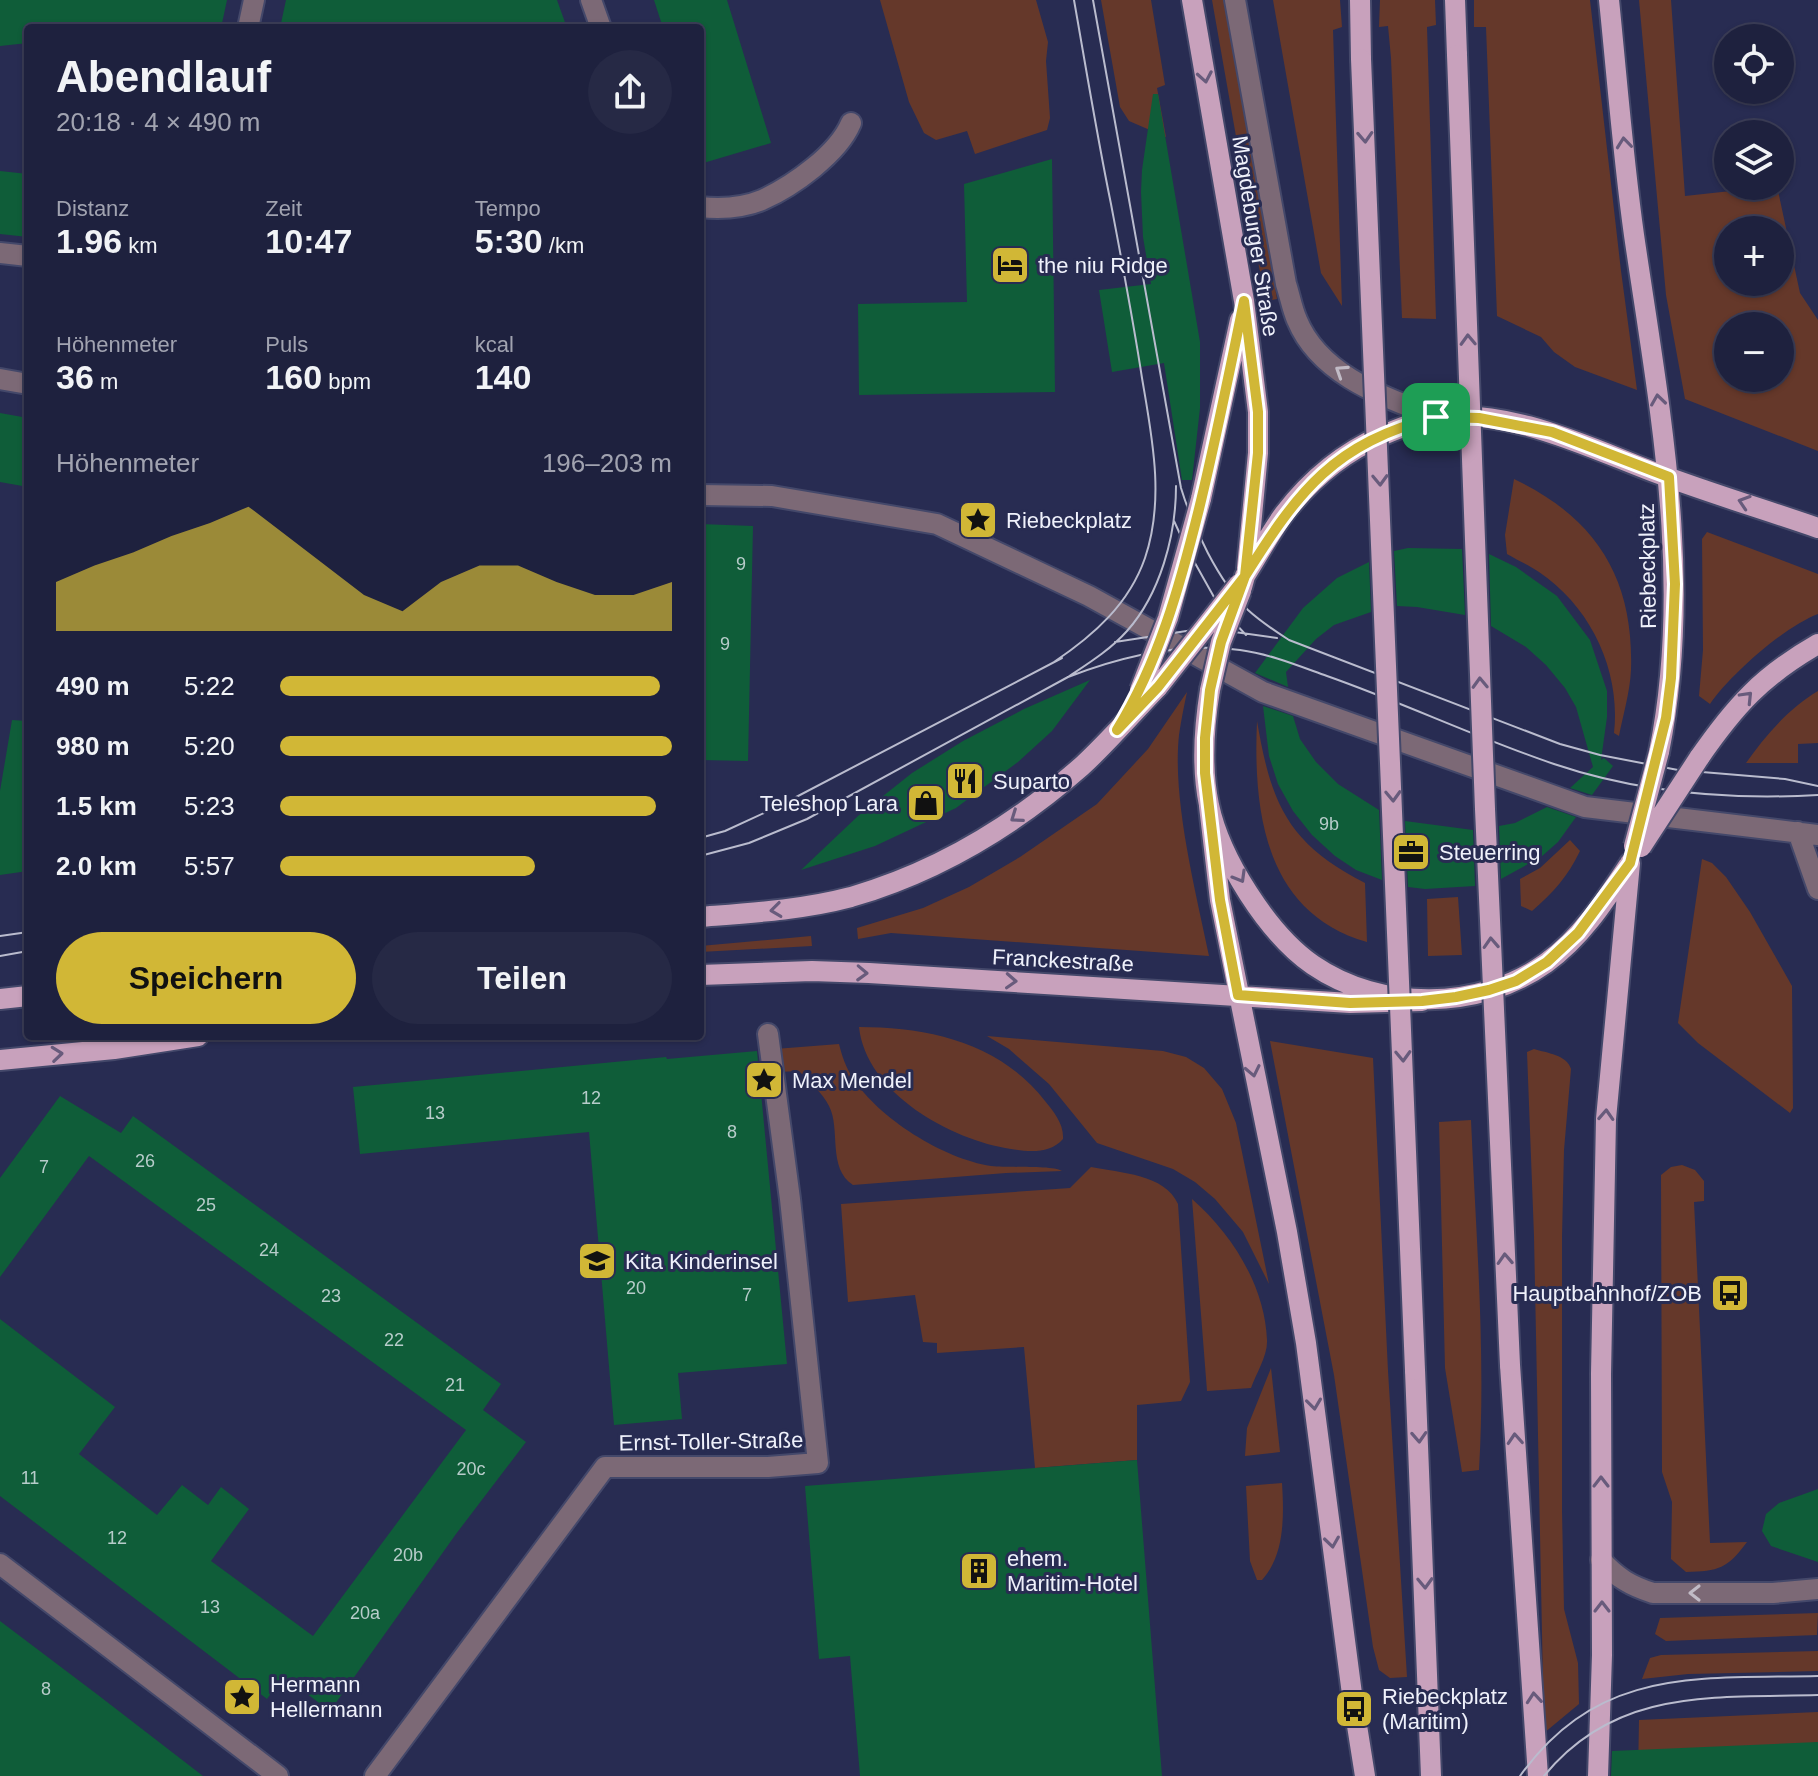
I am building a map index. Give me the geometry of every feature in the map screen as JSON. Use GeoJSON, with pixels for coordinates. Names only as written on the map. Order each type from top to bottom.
{"type":"FeatureCollection","features":[{"type":"Feature","properties":{"kind":"main road","name":"Magdeburger Straße"},"geometry":{"type":"LineString","coordinates":[[1192,0],[1244,301],[1258,412],[1258,453],[1242,582]]}},
{"type":"Feature","properties":{"kind":"main road"},"geometry":{"type":"LineString","coordinates":[[1360,0],[1431,1776]]}},
{"type":"Feature","properties":{"kind":"main road"},"geometry":{"type":"LineString","coordinates":[[1455,0],[1485,825],[1510,1365],[1538,1776]]}},
{"type":"Feature","properties":{"kind":"main road"},"geometry":{"type":"LineString","coordinates":[[1609,0],[1631,212],[1669,477],[1818,528]]}},
{"type":"Feature","properties":{"kind":"main road"},"geometry":{"type":"LineString","coordinates":[[1149,689],[1201,499],[1244,301]]}},
{"type":"Feature","properties":{"kind":"main road","name":"Riebeckplatz"},"geometry":{"type":"LineString","coordinates":[[1436,417],[1479,418],[1552,432],[1669,477],[1675,584],[1671,678],[1659,752],[1635,852],[1586,923],[1547,962],[1516,981],[1489,990],[1422,1001],[1353,986],[1313,965],[1285,941],[1241,880],[1209,806],[1205,773],[1210,690],[1221,642],[1242,582],[1284,515],[1314,481],[1341,458],[1386,434],[1436,417]]}},
{"type":"Feature","properties":{"kind":"main road"},"geometry":{"type":"LineString","coordinates":[[704,917],[797,907],[848,897],[911,876],[1009,823],[1060,784],[1117,730],[1242,582]]}},
{"type":"Feature","properties":{"kind":"main road"},"geometry":{"type":"LineString","coordinates":[[1598,1776],[1606,1119],[1635,852],[1746,696],[1771,674],[1818,644]]}},
{"type":"Feature","properties":{"kind":"main road"},"geometry":{"type":"LineString","coordinates":[[1209,806],[1220,900],[1287,1232],[1306,1343],[1365,1776]]}},
{"type":"Feature","properties":{"kind":"main road","name":"Franckestraße"},"geometry":{"type":"LineString","coordinates":[[704,975],[855,972],[1350,1003],[1422,1001]]}},
{"type":"Feature","properties":{"kind":"main road"},"geometry":{"type":"LineString","coordinates":[[0,999],[24,996]]}},
{"type":"Feature","properties":{"kind":"main road"},"geometry":{"type":"LineString","coordinates":[[0,1060],[172,1040]]}},
{"type":"Feature","properties":{"kind":"street"},"geometry":{"type":"LineString","coordinates":[[249,24],[254,0]]}},
{"type":"Feature","properties":{"kind":"street"},"geometry":{"type":"LineString","coordinates":[[591,0],[600,24]]}},
{"type":"Feature","properties":{"kind":"street","name":"Magdeburger Straße"},"geometry":{"type":"LineString","coordinates":[[1235,0],[1286,284],[1297,321],[1323,358],[1341,372],[1383,396],[1436,417]]}},
{"type":"Feature","properties":{"kind":"street"},"geometry":{"type":"LineString","coordinates":[[704,207],[720,209],[762,200],[822,163],[845,138],[851,123]]}},
{"type":"Feature","properties":{"kind":"street"},"geometry":{"type":"LineString","coordinates":[[0,253],[24,256]]}},
{"type":"Feature","properties":{"kind":"street"},"geometry":{"type":"LineString","coordinates":[[0,379],[24,383]]}},
{"type":"Feature","properties":{"kind":"street"},"geometry":{"type":"LineString","coordinates":[[704,495],[772,496],[937,524],[1089,596],[1263,692],[1585,807],[1808,834],[1818,889]]}},
{"type":"Feature","properties":{"kind":"street","name":"Ernst-Toller-Straße"},"geometry":{"type":"LineString","coordinates":[[375,1776],[605,1467],[768,1467],[818,1463],[790,1199],[768,1034]]}},
{"type":"Feature","properties":{"kind":"street"},"geometry":{"type":"LineString","coordinates":[[1601,1560],[1616,1577],[1653,1593],[1773,1593],[1818,1589]]}},
{"type":"Feature","properties":{"kind":"street"},"geometry":{"type":"LineString","coordinates":[[0,1564],[278,1776]]}},
{"type":"Feature","properties":{"kind":"shaded area"},"geometry":{"type":"Polygon","coordinates":[[[880,0],[1036,0],[1048,42],[1046,61],[1050,118],[1047,130],[975,154],[967,131],[936,140],[924,133],[909,102],[880,0]]]}},
{"type":"Feature","properties":{"kind":"shaded area"},"geometry":{"type":"Polygon","coordinates":[[[1101,0],[1151,0],[1165,85],[1157,88],[1166,137],[1129,121],[1120,107],[1101,0]]]}},
{"type":"Feature","properties":{"kind":"shaded area"},"geometry":{"type":"Polygon","coordinates":[[[1212,0],[1225,0],[1277,299],[1265,301],[1212,0]]]}},
{"type":"Feature","properties":{"kind":"shaded area"},"geometry":{"type":"Polygon","coordinates":[[[1273,0],[1340,0],[1342,27],[1333,30],[1342,306],[1321,273],[1273,0]]]}},
{"type":"Feature","properties":{"kind":"shaded area"},"geometry":{"type":"Polygon","coordinates":[[[1380,0],[1435,0],[1436,25],[1427,27],[1436,319],[1402,318],[1391,58],[1388,26],[1379,27],[1380,0]]]}},
{"type":"Feature","properties":{"kind":"shaded area"},"geometry":{"type":"Polygon","coordinates":[[[1474,0],[1590,0],[1637,390],[1575,367],[1554,352],[1541,337],[1497,316],[1486,27],[1474,27],[1474,0]]]}},
{"type":"Feature","properties":{"kind":"shaded area"},"geometry":{"type":"Polygon","coordinates":[[[1639,0],[1671,0],[1685,196],[1714,193],[1714,200],[1780,200],[1783,216],[1714,216],[1714,296],[1794,296],[1794,265],[1800,293],[1818,320],[1818,451],[1685,399],[1666,295],[1639,0]]]}},
{"type":"Feature","properties":{"kind":"shaded area"},"geometry":{"type":"Polygon","coordinates":[[[1514,479],[1567,512],[1588,532],[1617,579],[1626,607],[1631,670],[1619,736],[1614,733],[1613,687],[1607,664],[1587,622],[1557,586],[1535,569],[1507,554],[1505,535],[1514,479]]]}},
{"type":"Feature","properties":{"kind":"shaded area"},"geometry":{"type":"Polygon","coordinates":[[[1707,532],[1818,574],[1818,614],[1790,629],[1759,653],[1710,704],[1699,696],[1703,650],[1702,539],[1707,532]]]}},
{"type":"Feature","properties":{"kind":"shaded area"},"geometry":{"type":"Polygon","coordinates":[[[1818,691],[1818,743],[1798,744],[1798,763],[1746,763],[1778,723],[1818,691]]]}},
{"type":"Feature","properties":{"kind":"shaded area"},"geometry":{"type":"Polygon","coordinates":[[[1187,692],[1179,735],[1179,788],[1186,846],[1209,956],[891,933],[858,939],[857,928],[923,908],[969,887],[1020,857],[1097,804],[1148,749],[1187,692]]]}},
{"type":"Feature","properties":{"kind":"shaded area"},"geometry":{"type":"Polygon","coordinates":[[[1257,721],[1269,775],[1287,818],[1317,852],[1365,883],[1367,942],[1333,928],[1306,908],[1286,883],[1272,855],[1258,790],[1257,721]]]}},
{"type":"Feature","properties":{"kind":"shaded area"},"geometry":{"type":"Polygon","coordinates":[[[1570,840],[1580,851],[1565,876],[1532,911],[1521,906],[1520,879],[1540,868],[1570,840]]]}},
{"type":"Feature","properties":{"kind":"shaded area"},"geometry":{"type":"Polygon","coordinates":[[[1702,859],[1712,863],[1726,877],[1750,912],[1792,986],[1793,1108],[1790,1113],[1698,1043],[1678,1023],[1702,859]]]}},
{"type":"Feature","properties":{"kind":"shaded area"},"geometry":{"type":"Polygon","coordinates":[[[1458,897],[1462,955],[1428,956],[1427,899],[1458,897]]]}},
{"type":"Feature","properties":{"kind":"shaded area"},"geometry":{"type":"Polygon","coordinates":[[[811,936],[812,946],[704,952],[704,946],[811,936]]]}},
{"type":"Feature","properties":{"kind":"shaded area"},"geometry":{"type":"Polygon","coordinates":[[[859,1027],[937,1035],[985,1052],[1027,1081],[1045,1101],[1060,1123],[1063,1139],[1046,1150],[1018,1150],[988,1144],[938,1124],[894,1092],[877,1073],[865,1051],[859,1027]]]}},
{"type":"Feature","properties":{"kind":"shaded area"},"geometry":{"type":"Polygon","coordinates":[[[987,1036],[1163,1051],[1186,1057],[1204,1068],[1222,1089],[1236,1123],[1269,1284],[1243,1232],[1215,1199],[1173,1169],[1097,1143],[1049,1084],[1009,1049],[987,1036]]]}},
{"type":"Feature","properties":{"kind":"shaded area"},"geometry":{"type":"Polygon","coordinates":[[[1270,1041],[1373,1058],[1407,1677],[1390,1678],[1379,1670],[1373,1647],[1334,1375],[1270,1041]]]}},
{"type":"Feature","properties":{"kind":"shaded area"},"geometry":{"type":"Polygon","coordinates":[[[839,1044],[848,1070],[864,1093],[895,1122],[933,1146],[991,1166],[1062,1171],[853,1185],[840,1169],[832,1115],[826,1101],[799,1071],[778,1072],[775,1049],[839,1044]]]}},
{"type":"Feature","properties":{"kind":"shaded area"},"geometry":{"type":"Polygon","coordinates":[[[1534,1049],[1561,1058],[1571,1069],[1564,1150],[1562,1237],[1562,1511],[1564,1609],[1578,1663],[1579,1704],[1544,1733],[1534,1236],[1527,1052],[1534,1049]]]}},
{"type":"Feature","properties":{"kind":"shaded area"},"geometry":{"type":"Polygon","coordinates":[[[1471,1120],[1480,1295],[1481,1426],[1479,1470],[1462,1472],[1445,1368],[1439,1122],[1471,1120]]]}},
{"type":"Feature","properties":{"kind":"shaded area"},"geometry":{"type":"Polygon","coordinates":[[[1682,1165],[1695,1170],[1704,1181],[1704,1201],[1694,1202],[1710,1543],[1747,1542],[1734,1558],[1721,1567],[1686,1572],[1671,1559],[1672,1502],[1662,1472],[1661,1175],[1671,1167],[1682,1165]]]}},
{"type":"Feature","properties":{"kind":"shaded area"},"geometry":{"type":"Polygon","coordinates":[[[1091,1167],[1128,1173],[1152,1181],[1163,1186],[1178,1204],[1190,1382],[1181,1401],[1137,1405],[1137,1460],[1035,1468],[1024,1347],[937,1353],[937,1343],[923,1342],[915,1295],[848,1302],[841,1204],[1070,1188],[1091,1167]]]}},
{"type":"Feature","properties":{"kind":"shaded area"},"geometry":{"type":"Polygon","coordinates":[[[1192,1199],[1233,1245],[1260,1300],[1267,1346],[1251,1388],[1207,1391],[1192,1199]]]}},
{"type":"Feature","properties":{"kind":"shaded area"},"geometry":{"type":"Polygon","coordinates":[[[1271,1368],[1280,1452],[1245,1456],[1247,1428],[1271,1368]]]}},
{"type":"Feature","properties":{"kind":"shaded area"},"geometry":{"type":"Polygon","coordinates":[[[1282,1483],[1283,1521],[1279,1547],[1270,1570],[1262,1580],[1257,1580],[1250,1561],[1246,1486],[1282,1483]]]}},
{"type":"Feature","properties":{"kind":"shaded area"},"geometry":{"type":"Polygon","coordinates":[[[1818,1613],[1817,1635],[1666,1641],[1655,1634],[1660,1618],[1818,1613]]]}},
{"type":"Feature","properties":{"kind":"shaded area"},"geometry":{"type":"Polygon","coordinates":[[[1818,1651],[1818,1671],[1688,1674],[1642,1679],[1650,1658],[1661,1655],[1818,1651]]]}},
{"type":"Feature","properties":{"kind":"shaded area"},"geometry":{"type":"Polygon","coordinates":[[[1818,1712],[1818,1742],[1638,1776],[1639,1720],[1818,1712]]]}},
{"type":"Feature","properties":{"kind":"building"},"geometry":{"type":"Polygon","coordinates":[[[0,0],[227,0],[222,24],[24,24],[24,43],[0,46],[0,0]]]}},
{"type":"Feature","properties":{"kind":"building"},"geometry":{"type":"Polygon","coordinates":[[[286,0],[557,0],[566,24],[281,24],[286,0]]]}},
{"type":"Feature","properties":{"kind":"building"},"geometry":{"type":"Polygon","coordinates":[[[654,0],[727,0],[771,143],[704,163],[704,24],[662,24],[654,0]]]}},
{"type":"Feature","properties":{"kind":"building"},"geometry":{"type":"Polygon","coordinates":[[[1153,94],[1158,94],[1200,342],[1200,408],[1192,480],[1182,480],[1164,363],[1112,372],[1099,290],[1151,284],[1143,237],[1141,192],[1153,94]]]}},
{"type":"Feature","properties":{"kind":"building","name":"the niu Ridge"},"geometry":{"type":"Polygon","coordinates":[[[1052,159],[1055,392],[859,395],[858,304],[967,302],[964,184],[1052,159]]]}},
{"type":"Feature","properties":{"kind":"building"},"geometry":{"type":"Polygon","coordinates":[[[0,171],[24,174],[24,237],[0,234],[0,171]]]}},
{"type":"Feature","properties":{"kind":"building"},"geometry":{"type":"Polygon","coordinates":[[[0,413],[24,417],[24,486],[0,482],[0,413]]]}},
{"type":"Feature","properties":{"kind":"building"},"geometry":{"type":"Polygon","coordinates":[[[704,524],[753,526],[748,761],[704,760],[704,524]]]}},
{"type":"Feature","properties":{"kind":"building"},"geometry":{"type":"Polygon","coordinates":[[[1408,548],[1462,549],[1465,615],[1397,606],[1394,551],[1408,548]]]}},
{"type":"Feature","properties":{"kind":"building"},"geometry":{"type":"Polygon","coordinates":[[[1489,554],[1516,567],[1557,596],[1590,640],[1607,691],[1601,760],[1604,758],[1613,766],[1592,795],[1570,788],[1593,767],[1576,707],[1565,688],[1526,647],[1491,626],[1489,554]]]}},
{"type":"Feature","properties":{"kind":"building"},"geometry":{"type":"Polygon","coordinates":[[[1369,562],[1371,612],[1334,625],[1316,639],[1286,672],[1288,687],[1255,673],[1303,608],[1337,578],[1369,562]]]}},
{"type":"Feature","properties":{"kind":"building"},"geometry":{"type":"Polygon","coordinates":[[[1090,680],[1052,731],[1018,762],[956,808],[875,846],[801,870],[858,816],[912,773],[963,741],[1024,709],[1090,680]]]}},
{"type":"Feature","properties":{"kind":"building"},"geometry":{"type":"Polygon","coordinates":[[[1263,706],[1293,716],[1300,739],[1316,762],[1338,784],[1379,810],[1382,880],[1356,870],[1335,856],[1312,835],[1293,811],[1278,784],[1269,756],[1263,706]]]}},
{"type":"Feature","properties":{"kind":"building"},"geometry":{"type":"Polygon","coordinates":[[[12,720],[24,721],[24,872],[0,875],[0,791],[12,720]]]}},
{"type":"Feature","properties":{"kind":"building"},"geometry":{"type":"Polygon","coordinates":[[[1547,807],[1576,817],[1558,842],[1541,857],[1501,879],[1499,826],[1515,823],[1547,807]]]}},
{"type":"Feature","properties":{"kind":"building"},"geometry":{"type":"Polygon","coordinates":[[[1405,821],[1473,830],[1475,886],[1408,887],[1405,821]]]}},
{"type":"Feature","properties":{"kind":"building"},"geometry":{"type":"Polygon","coordinates":[[[757,1051],[787,1364],[678,1373],[682,1419],[614,1425],[589,1132],[360,1154],[353,1087],[757,1051]]]}},
{"type":"Feature","properties":{"kind":"building"},"geometry":{"type":"Polygon","coordinates":[[[60,1096],[121,1133],[133,1116],[501,1384],[483,1410],[526,1442],[330,1711],[283,1676],[267,1699],[0,1496],[0,1319],[115,1407],[79,1454],[157,1515],[182,1485],[208,1505],[221,1487],[249,1509],[211,1561],[313,1636],[466,1430],[89,1156],[0,1277],[0,1178],[60,1096]]]}},
{"type":"Feature","properties":{"kind":"building","name":"ehem. Maritim-Hotel"},"geometry":{"type":"Polygon","coordinates":[[[1137,1460],[1162,1776],[860,1776],[850,1656],[819,1659],[805,1486],[1137,1460]]]}},
{"type":"Feature","properties":{"kind":"building"},"geometry":{"type":"Polygon","coordinates":[[[1818,1489],[1818,1562],[1771,1546],[1762,1531],[1766,1514],[1779,1503],[1818,1489]]]}},
{"type":"Feature","properties":{"kind":"building"},"geometry":{"type":"Polygon","coordinates":[[[0,1621],[98,1695],[203,1776],[0,1776],[0,1621]]]}},
{"type":"Feature","properties":{"kind":"building"},"geometry":{"type":"Polygon","coordinates":[[[1818,1742],[1818,1776],[1611,1776],[1612,1751],[1818,1742]]]}},
{"type":"Feature","properties":{"kind":"tram line"},"geometry":{"type":"LineString","coordinates":[[1054,662],[1096,629],[1130,590],[1151,536],[1155,491],[1153,445],[1135,334],[1074,0]]}},
{"type":"Feature","properties":{"kind":"tram line"},"geometry":{"type":"LineString","coordinates":[[1093,0],[1181,488],[1208,553],[1248,610],[1289,640],[1560,744],[1678,770],[1785,779],[1818,786]]}},
{"type":"Feature","properties":{"kind":"tram line"},"geometry":{"type":"LineString","coordinates":[[704,855],[749,843],[807,819],[1068,677],[1106,650],[1139,616],[1157,582],[1173,525],[1176,486]]}},
{"type":"Feature","properties":{"kind":"tram line"},"geometry":{"type":"LineString","coordinates":[[1174,521],[1219,606],[1246,635]]}},
{"type":"Feature","properties":{"kind":"tram line"},"geometry":{"type":"LineString","coordinates":[[1115,642],[1206,628],[1277,638]]}},
{"type":"Feature","properties":{"kind":"tram line"},"geometry":{"type":"LineString","coordinates":[[1068,677],[1131,657],[1174,649],[1240,650],[1295,664],[1525,754],[1586,774],[1684,792],[1751,796],[1818,795]]}},
{"type":"Feature","properties":{"kind":"tram line"},"geometry":{"type":"LineString","coordinates":[[704,837],[725,831],[777,807],[1062,658]]}},
{"type":"Feature","properties":{"kind":"tram line"},"geometry":{"type":"LineString","coordinates":[[0,936],[24,933]]}},
{"type":"Feature","properties":{"kind":"tram line"},"geometry":{"type":"LineString","coordinates":[[0,956],[24,952]]}},
{"type":"Feature","properties":{"kind":"tram line"},"geometry":{"type":"LineString","coordinates":[[1520,1776],[1551,1740],[1583,1714],[1617,1697],[1654,1686],[1692,1680],[1818,1676]]}},
{"type":"Feature","properties":{"kind":"tram line"},"geometry":{"type":"LineString","coordinates":[[1544,1776],[1572,1747],[1603,1726],[1635,1712],[1705,1698],[1818,1695]]}},
{"type":"Feature","properties":{"kind":"place","name":"the niu Ridge"},"geometry":{"type":"Point","coordinates":[1010,265]}},
{"type":"Feature","properties":{"kind":"place","name":"Riebeckplatz"},"geometry":{"type":"Point","coordinates":[978,520]}},
{"type":"Feature","properties":{"kind":"place","name":"Suparto"},"geometry":{"type":"Point","coordinates":[965,781]}},
{"type":"Feature","properties":{"kind":"place","name":"Teleshop Lara"},"geometry":{"type":"Point","coordinates":[926,803]}},
{"type":"Feature","properties":{"kind":"place","name":"Steuerring"},"geometry":{"type":"Point","coordinates":[1411,852]}},
{"type":"Feature","properties":{"kind":"place","name":"Max Mendel"},"geometry":{"type":"Point","coordinates":[764,1080]}},
{"type":"Feature","properties":{"kind":"place","name":"Kita Kinderinsel"},"geometry":{"type":"Point","coordinates":[597,1261]}},
{"type":"Feature","properties":{"kind":"place","name":"Hauptbahnhof/ZOB"},"geometry":{"type":"Point","coordinates":[1730,1293]}},
{"type":"Feature","properties":{"kind":"place","name":"ehem. Maritim-Hotel"},"geometry":{"type":"Point","coordinates":[979,1571]}},
{"type":"Feature","properties":{"kind":"place","name":"Hermann Hellermann"},"geometry":{"type":"Point","coordinates":[242,1697]}},
{"type":"Feature","properties":{"kind":"place","name":"Riebeckplatz (Maritim)"},"geometry":{"type":"Point","coordinates":[1354,1709]}},
{"type":"Feature","properties":{"kind":"route"},"geometry":{"type":"LineString","coordinates":[[1436,417],[1374,439],[1341,458],[1314,481],[1284,515],[1245,576],[1253,517],[1258,412],[1244,301],[1214,447],[1184,566],[1156,653],[1132,706],[1117,730],[1158,687],[1245,576],[1221,642],[1210,690],[1205,738],[1205,773],[1220,900],[1238,995],[1350,1003],[1422,1001],[1489,990],[1516,981],[1547,962],[1578,933],[1630,863],[1659,752],[1671,678],[1675,584],[1669,477],[1552,432],[1479,418],[1436,417]]}}]}
